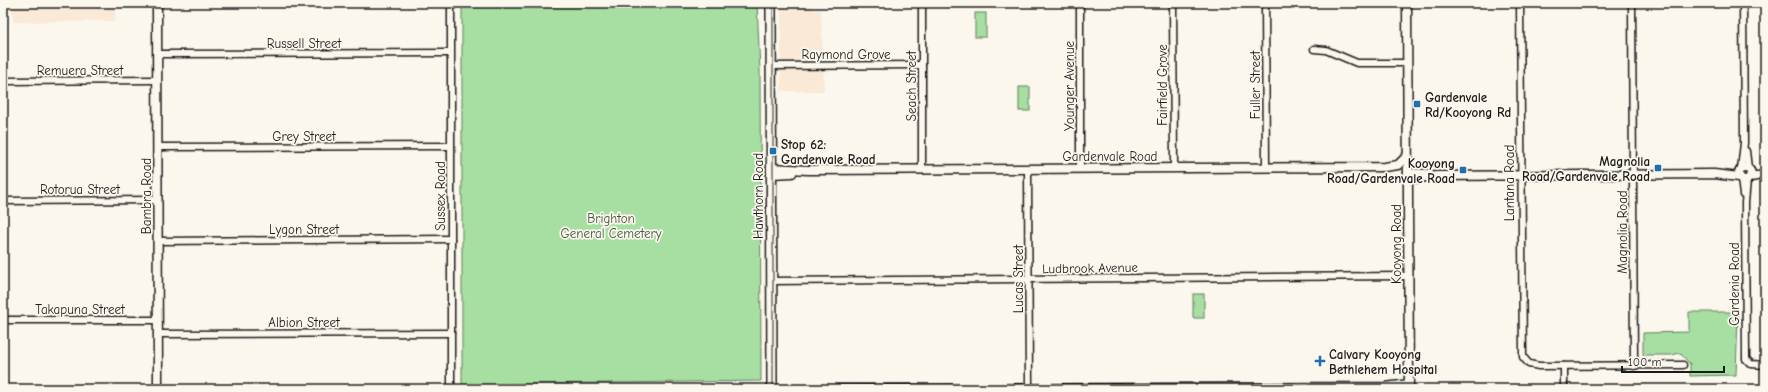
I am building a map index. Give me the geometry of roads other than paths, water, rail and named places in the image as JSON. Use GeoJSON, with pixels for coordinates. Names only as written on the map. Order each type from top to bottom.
{"type":"FeatureCollection","features":[{"type":"Feature","properties":{"kind":"main road","name":"Hawthorn Road"},"geometry":{"type":"LineString","coordinates":[[771,3],[772,389]]}},
{"type":"Feature","properties":{"kind":"street","name":"Bambra Road"},"geometry":{"type":"LineString","coordinates":[[157,3],[158,389]]}},
{"type":"Feature","properties":{"kind":"street","name":"Sussex Road"},"geometry":{"type":"LineString","coordinates":[[450,3],[452,389]]}},
{"type":"Feature","properties":{"kind":"street","name":"Seach Street"},"geometry":{"type":"LineString","coordinates":[[922,3],[922,169]]}},
{"type":"Feature","properties":{"kind":"street","name":"Younger Avenue"},"geometry":{"type":"LineString","coordinates":[[1080,3],[1080,169]]}},
{"type":"Feature","properties":{"kind":"street","name":"Fairfield Grove"},"geometry":{"type":"LineString","coordinates":[[1173,3],[1174,168]]}},
{"type":"Feature","properties":{"kind":"street","name":"Fuller Street"},"geometry":{"type":"LineString","coordinates":[[1265,3],[1266,168]]}},
{"type":"Feature","properties":{"kind":"street","name":"Kooyong Road"},"geometry":{"type":"LineString","coordinates":[[1407,3],[1409,387]]}},
{"type":"Feature","properties":{"kind":"street","name":"Lantana Road"},"geometry":{"type":"LineString","coordinates":[[1520,3],[1522,349],[1523,357],[1526,362],[1533,366],[1564,366]]}},
{"type":"Feature","properties":{"kind":"street","name":"Magnolia Road"},"geometry":{"type":"LineString","coordinates":[[1632,3],[1634,366]]}},
{"type":"Feature","properties":{"kind":"street","name":"Gardenia Road"},"geometry":{"type":"LineString","coordinates":[[1743,3],[1746,359],[1749,363],[1765,365]]}},
{"type":"Feature","properties":{"kind":"street"},"geometry":{"type":"LineString","coordinates":[[1314,49],[1326,50],[1357,63],[1407,63]]}},
{"type":"Feature","properties":{"kind":"street","name":"Russell Street"},"geometry":{"type":"LineString","coordinates":[[158,54],[450,53]]}},
{"type":"Feature","properties":{"kind":"street","name":"Raymond Grove"},"geometry":{"type":"LineString","coordinates":[[771,66],[922,65]]}},
{"type":"Feature","properties":{"kind":"street","name":"Remuera Street"},"geometry":{"type":"LineString","coordinates":[[3,81],[158,80]]}},
{"type":"Feature","properties":{"kind":"street","name":"Grey Street"},"geometry":{"type":"LineString","coordinates":[[157,147],[451,146]]}},
{"type":"Feature","properties":{"kind":"street","name":"Gardenvale Road"},"geometry":{"type":"LineString","coordinates":[[771,171],[1384,167],[1398,165],[1408,156]]}},
{"type":"Feature","properties":{"kind":"street","name":"Lucas Street"},"geometry":{"type":"LineString","coordinates":[[1028,169],[1029,388]]}},
{"type":"Feature","properties":{"kind":"street"},"geometry":{"type":"LineString","coordinates":[[1408,176],[1765,174]]}},
{"type":"Feature","properties":{"kind":"street","name":"Rotorua Street"},"geometry":{"type":"LineString","coordinates":[[3,201],[158,200]]}},
{"type":"Feature","properties":{"kind":"street","name":"Lygon Street"},"geometry":{"type":"LineString","coordinates":[[158,241],[451,240]]}},
{"type":"Feature","properties":{"kind":"street","name":"Ludbrook Avenue"},"geometry":{"type":"LineString","coordinates":[[772,281],[1408,276]]}},
{"type":"Feature","properties":{"kind":"street","name":"Takapuna Street"},"geometry":{"type":"LineString","coordinates":[[3,320],[158,320]]}},
{"type":"Feature","properties":{"kind":"street","name":"Albion Street"},"geometry":{"type":"LineString","coordinates":[[158,334],[451,333]]}},
{"type":"Feature","properties":{"kind":"street"},"geometry":{"type":"LineString","coordinates":[[1564,389],[1564,366],[1683,365]]}},
{"type":"Feature","properties":{"kind":"street"},"geometry":{"type":"LineString","coordinates":[[777,389],[1409,387]]}},
{"type":"Feature","properties":{"kind":"tram line"},"geometry":{"type":"LineString","coordinates":[[773,3],[773,389]]}},
{"type":"Feature","properties":{"kind":"place","name":"Gardenvale Rd/Kooyong Rd"},"geometry":{"type":"Point","coordinates":[1417,104]}},
{"type":"Feature","properties":{"kind":"place","name":"Stop 62: Gardenvale Road"},"geometry":{"type":"Point","coordinates":[773,151]}},
{"type":"Feature","properties":{"kind":"place","name":"Magnolia Road/Gardenvale Road"},"geometry":{"type":"Point","coordinates":[1658,168]}},
{"type":"Feature","properties":{"kind":"place","name":"Kooyong Road/Gardenvale Road"},"geometry":{"type":"Point","coordinates":[1463,170]}},
{"type":"Feature","properties":{"kind":"place","name":"Calvary Kooyong Bethlehem Hospital"},"geometry":{"type":"Point","coordinates":[1320,361]}},
{"type":"Feature","properties":{"kind":"park label","name":"Brighton General Cemetery"},"geometry":{"type":"Point","coordinates":[611,226]}}]}
